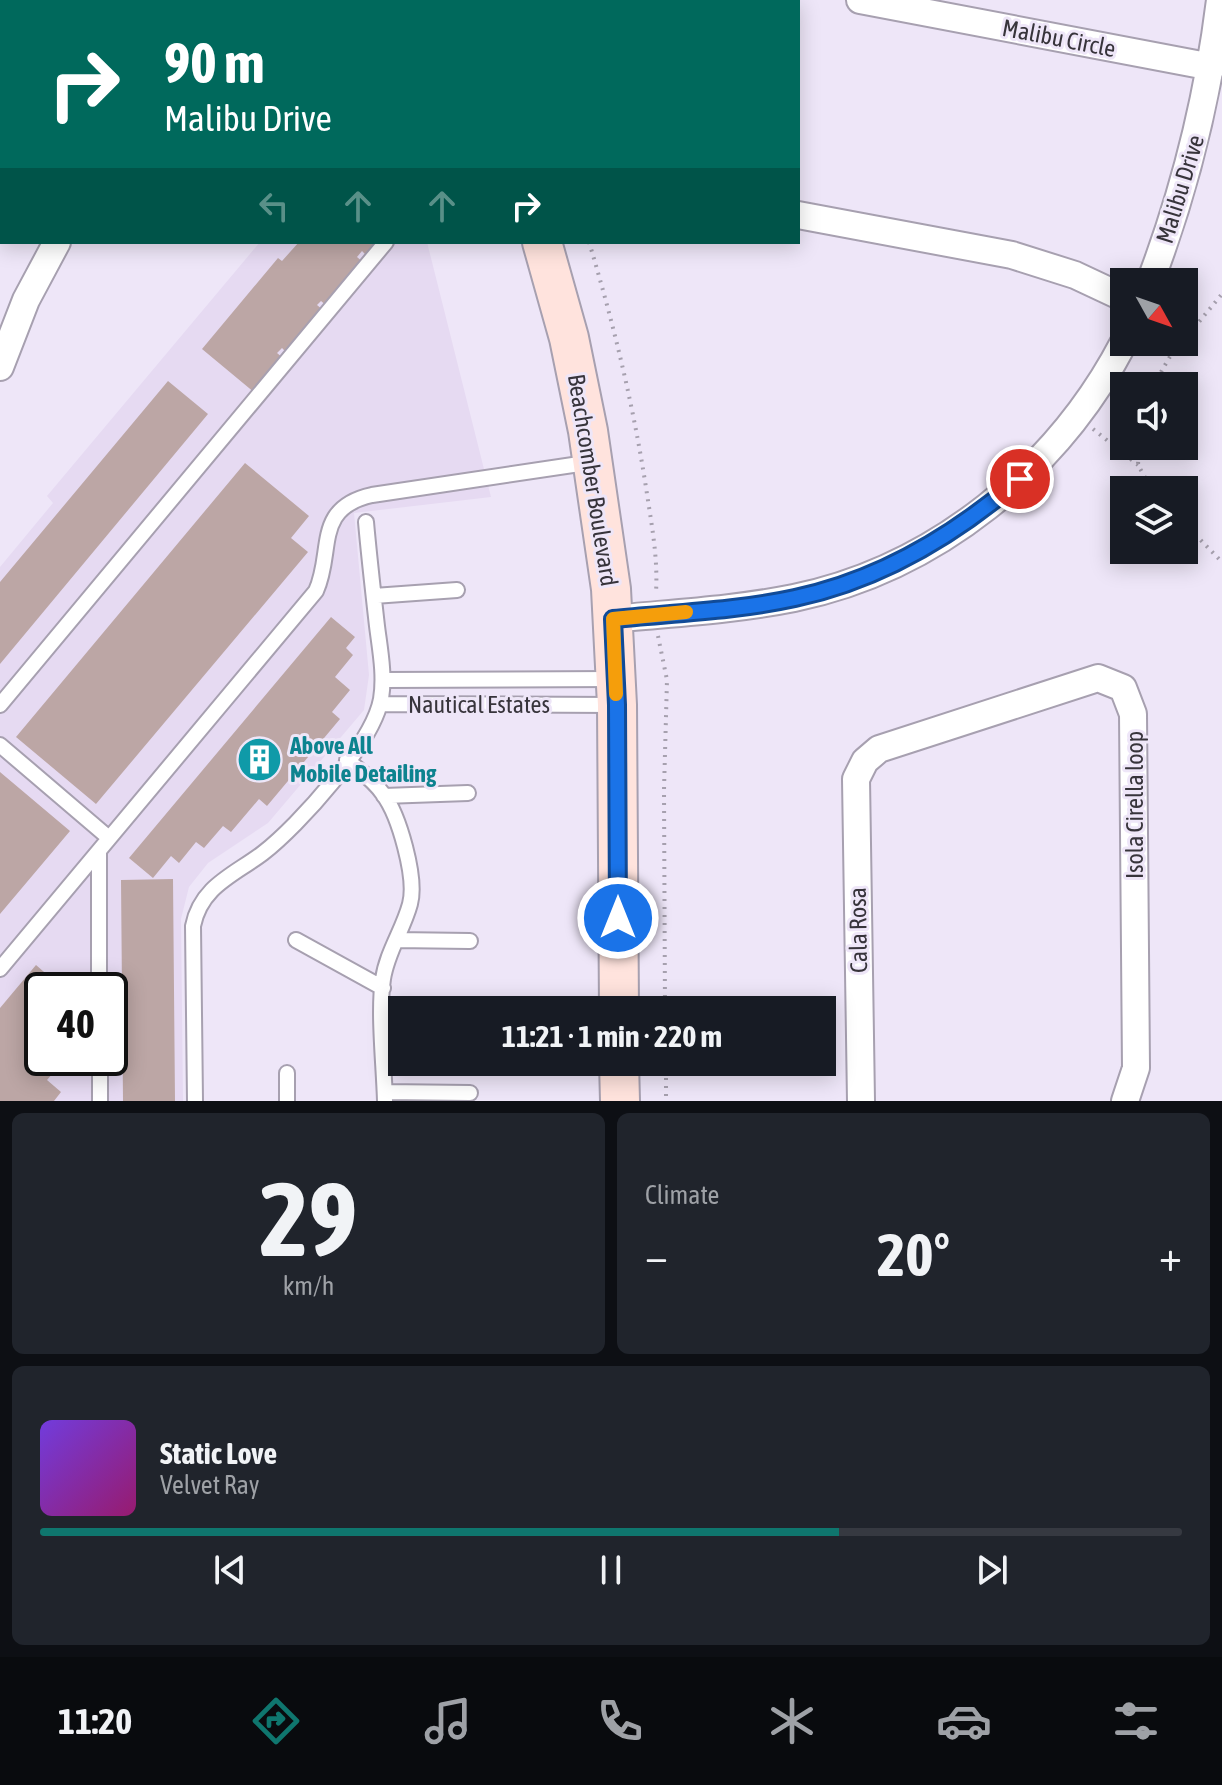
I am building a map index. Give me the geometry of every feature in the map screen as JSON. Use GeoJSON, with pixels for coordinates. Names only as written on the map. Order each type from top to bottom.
{"type":"FeatureCollection","features":[{"type":"Feature","properties":{"kind":"street","name":"Malibu Circle"},"geometry":{"type":"LineString","coordinates":[[860,0],[1212,67]]}},
{"type":"Feature","properties":{"kind":"street","name":"Malibu Drive"},"geometry":{"type":"LineString","coordinates":[[1155,268],[1171,228],[1194,148],[1212,67],[1220,0]]}},
{"type":"Feature","properties":{"kind":"street"},"geometry":{"type":"LineString","coordinates":[[800,215],[1012,255],[1075,275],[1110,291]]}},
{"type":"Feature","properties":{"kind":"street"},"geometry":{"type":"LineString","coordinates":[[0,367],[26,300],[56,244]]}},
{"type":"Feature","properties":{"kind":"street","name":"Beachcomber Boulevard"},"geometry":{"type":"LineString","coordinates":[[543,244],[569,338],[593,462],[611,589],[616,692],[619,996]]}},
{"type":"Feature","properties":{"kind":"street"},"geometry":{"type":"LineString","coordinates":[[613,619],[756,605],[838,586],[878,571],[953,532],[988,507],[1040,459],[1077,417],[1116,356]]}},
{"type":"Feature","properties":{"kind":"street","name":"Isola Cirella loop"},"geometry":{"type":"LineString","coordinates":[[865,761],[879,749],[1098,678],[1123,688],[1133,714],[1136,1068],[1125,1101]]}},
{"type":"Feature","properties":{"kind":"street","name":"Cala Rosa"},"geometry":{"type":"LineString","coordinates":[[861,1101],[856,779],[865,761]]}},
{"type":"Feature","properties":{"kind":"street"},"geometry":{"type":"LineString","coordinates":[[619,1076],[620,1101]]}},
{"type":"Feature","properties":{"kind":"lane"},"geometry":{"type":"LineString","coordinates":[[0,705],[384,244]]}},
{"type":"Feature","properties":{"kind":"lane"},"geometry":{"type":"LineString","coordinates":[[0,969],[316,591],[328,531],[346,506],[372,495],[593,462]]}},
{"type":"Feature","properties":{"kind":"lane"},"geometry":{"type":"LineString","coordinates":[[366,522],[383,680],[380,704]]}},
{"type":"Feature","properties":{"kind":"lane"},"geometry":{"type":"LineString","coordinates":[[374,596],[457,590]]}},
{"type":"Feature","properties":{"kind":"lane"},"geometry":{"type":"LineString","coordinates":[[523,679],[525,705]]}},
{"type":"Feature","properties":{"kind":"lane","name":"Nautical Estates"},"geometry":{"type":"LineString","coordinates":[[383,680],[523,679],[616,692]]}},
{"type":"Feature","properties":{"kind":"lane","name":"Nautical Estates"},"geometry":{"type":"LineString","coordinates":[[195,1101],[193,926],[199,909],[216,884],[263,853],[286,831],[370,729],[380,704],[525,705],[616,692]]}},
{"type":"Feature","properties":{"kind":"lane"},"geometry":{"type":"LineString","coordinates":[[0,745],[109,838]]}},
{"type":"Feature","properties":{"kind":"lane"},"geometry":{"type":"LineString","coordinates":[[347,760],[371,780],[396,818],[412,880],[410,906],[386,968],[383,988],[385,1096],[470,1093]]}},
{"type":"Feature","properties":{"kind":"lane"},"geometry":{"type":"LineString","coordinates":[[384,796],[468,793]]}},
{"type":"Feature","properties":{"kind":"lane"},"geometry":{"type":"LineString","coordinates":[[99,851],[99,972]]}},
{"type":"Feature","properties":{"kind":"lane"},"geometry":{"type":"LineString","coordinates":[[296,940],[383,988]]}},
{"type":"Feature","properties":{"kind":"lane"},"geometry":{"type":"LineString","coordinates":[[396,940],[470,941]]}},
{"type":"Feature","properties":{"kind":"lane"},"geometry":{"type":"LineString","coordinates":[[287,1073],[287,1101]]}},
{"type":"Feature","properties":{"kind":"lane"},"geometry":{"type":"LineString","coordinates":[[100,1076],[100,1100]]}},
{"type":"Feature","properties":{"kind":"path"},"geometry":{"type":"LineString","coordinates":[[1198,323],[1222,294]]}},
{"type":"Feature","properties":{"kind":"path"},"geometry":{"type":"LineString","coordinates":[[1077,417],[1138,465],[1144,476]]}},
{"type":"Feature","properties":{"kind":"path"},"geometry":{"type":"LineString","coordinates":[[1138,460],[1138,465]]}},
{"type":"Feature","properties":{"kind":"path"},"geometry":{"type":"LineString","coordinates":[[1198,537],[1222,562]]}},
{"type":"Feature","properties":{"kind":"path"},"geometry":{"type":"LineString","coordinates":[[666,1076],[666,1101]]}},
{"type":"Feature","properties":{"kind":"shaded area"},"geometry":{"type":"Polygon","coordinates":[[[258,244],[428,244],[491,497],[354,513],[369,675],[364,710],[268,823],[208,863],[189,887],[181,919],[183,1101],[0,1101],[0,567],[53,503],[47,496],[258,244]]]}},
{"type":"Feature","properties":{"kind":"building"},"geometry":{"type":"Polygon","coordinates":[[[297,244],[376,244],[367,256],[362,251],[357,257],[364,263],[328,307],[321,301],[317,305],[323,310],[287,353],[282,348],[277,353],[283,358],[255,393],[202,349],[278,258],[282,261],[297,244]]]}},
{"type":"Feature","properties":{"kind":"building"},"geometry":{"type":"Polygon","coordinates":[[[168,381],[208,414],[0,664],[0,582],[168,381]]]}},
{"type":"Feature","properties":{"kind":"building"},"geometry":{"type":"Polygon","coordinates":[[[245,463],[309,516],[291,538],[308,552],[96,804],[16,737],[245,463]]]}},
{"type":"Feature","properties":{"kind":"building","name":"Above All Mobile Detailing"},"geometry":{"type":"Polygon","coordinates":[[[331,617],[355,637],[346,648],[353,655],[335,677],[350,690],[332,712],[340,719],[267,806],[259,799],[231,832],[223,826],[204,848],[196,842],[179,863],[171,856],[153,878],[129,858],[331,617]]]}},
{"type":"Feature","properties":{"kind":"building"},"geometry":{"type":"Polygon","coordinates":[[[0,772],[70,831],[0,914],[0,772]]]}},
{"type":"Feature","properties":{"kind":"building"},"geometry":{"type":"Polygon","coordinates":[[[173,879],[175,1101],[123,1101],[123,1076],[128,1076],[128,972],[122,972],[121,880],[173,879]]]}},
{"type":"Feature","properties":{"kind":"building"},"geometry":{"type":"Polygon","coordinates":[[[36,965],[44,972],[30,972],[36,965]]]}},
{"type":"Feature","properties":{"kind":"building"},"geometry":{"type":"Polygon","coordinates":[[[24,979],[24,1076],[50,1076],[47,1080],[61,1092],[54,1101],[0,1101],[0,1008],[24,979]]]}},
{"type":"Feature","properties":{"kind":"slow traffic"},"geometry":{"type":"LineString","coordinates":[[616,694],[613,619],[686,612]]}},
{"type":"Feature","properties":{"kind":"place","name":"Above All Mobile Detailing"},"geometry":{"type":"Point","coordinates":[259,759]}},
{"type":"Feature","properties":{"kind":"route"},"geometry":{"type":"LineString","coordinates":[[618,918],[617,705],[613,619],[756,605],[797,598],[838,586],[878,571],[953,532],[1020,479]]}}]}
